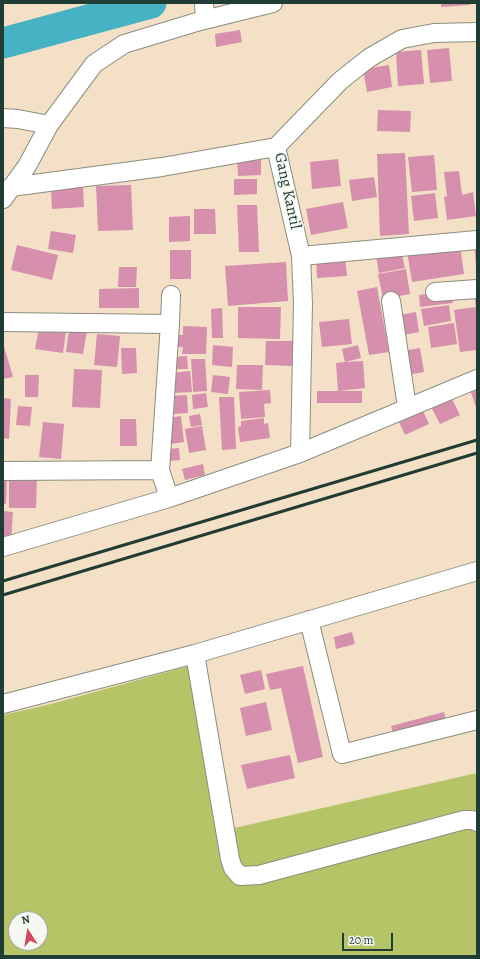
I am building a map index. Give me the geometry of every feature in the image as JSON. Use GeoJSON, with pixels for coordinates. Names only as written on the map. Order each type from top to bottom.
{"type":"FeatureCollection","features":[{"type":"Feature","properties":{"kind":"street"},"geometry":{"type":"LineString","coordinates":[[7,193],[26,166],[49,125],[94,64],[124,44],[205,12],[273,3]]}},
{"type":"Feature","properties":{"kind":"street","name":"Gang Kantil"},"geometry":{"type":"LineString","coordinates":[[300,452],[303,304],[301,256],[276,147],[340,81],[369,58],[402,39],[434,33],[477,32]]}},
{"type":"Feature","properties":{"kind":"street"},"geometry":{"type":"LineString","coordinates":[[3,118],[18,119],[49,125]]}},
{"type":"Feature","properties":{"kind":"street"},"geometry":{"type":"LineString","coordinates":[[7,193],[276,147]]}},
{"type":"Feature","properties":{"kind":"street"},"geometry":{"type":"LineString","coordinates":[[301,256],[477,240]]}},
{"type":"Feature","properties":{"kind":"street"},"geometry":{"type":"LineString","coordinates":[[434,292],[477,289]]}},
{"type":"Feature","properties":{"kind":"street"},"geometry":{"type":"LineString","coordinates":[[169,498],[160,470],[171,295]]}},
{"type":"Feature","properties":{"kind":"street"},"geometry":{"type":"LineString","coordinates":[[391,301],[407,407]]}},
{"type":"Feature","properties":{"kind":"street"},"geometry":{"type":"LineString","coordinates":[[3,322],[170,324]]}},
{"type":"Feature","properties":{"kind":"street"},"geometry":{"type":"LineString","coordinates":[[3,547],[169,498],[300,452],[477,379]]}},
{"type":"Feature","properties":{"kind":"street"},"geometry":{"type":"LineString","coordinates":[[3,471],[160,470]]}},
{"type":"Feature","properties":{"kind":"street"},"geometry":{"type":"LineString","coordinates":[[3,704],[195,654],[477,571]]}},
{"type":"Feature","properties":{"kind":"street"},"geometry":{"type":"LineString","coordinates":[[309,620],[342,754],[477,720]]}},
{"type":"Feature","properties":{"kind":"street"},"geometry":{"type":"LineString","coordinates":[[195,654],[230,859],[233,868],[240,876],[259,875],[464,820],[472,820],[477,822]]}},
{"type":"Feature","properties":{"kind":"green space"},"geometry":{"type":"Polygon","coordinates":[[[200,663],[230,829],[477,773],[477,956],[3,956],[3,715],[51,704],[200,663]]]}},
{"type":"Feature","properties":{"kind":"building"},"geometry":{"type":"Polygon","coordinates":[[[441,3],[470,3],[470,5],[441,7],[441,3]]]}},
{"type":"Feature","properties":{"kind":"building"},"geometry":{"type":"Polygon","coordinates":[[[240,30],[242,42],[216,47],[215,34],[240,30]]]}},
{"type":"Feature","properties":{"kind":"building"},"geometry":{"type":"Polygon","coordinates":[[[449,48],[452,81],[430,83],[427,50],[449,48]]]}},
{"type":"Feature","properties":{"kind":"building"},"geometry":{"type":"Polygon","coordinates":[[[421,50],[424,84],[398,86],[396,52],[421,50]]]}},
{"type":"Feature","properties":{"kind":"building"},"geometry":{"type":"Polygon","coordinates":[[[389,65],[392,87],[367,92],[363,69],[389,65]]]}},
{"type":"Feature","properties":{"kind":"building"},"geometry":{"type":"Polygon","coordinates":[[[378,110],[411,111],[410,132],[377,131],[378,110]]]}},
{"type":"Feature","properties":{"kind":"building"},"geometry":{"type":"Polygon","coordinates":[[[405,153],[409,234],[380,236],[377,154],[405,153]]]}},
{"type":"Feature","properties":{"kind":"building"},"geometry":{"type":"Polygon","coordinates":[[[434,155],[437,190],[412,192],[408,157],[434,155]]]}},
{"type":"Feature","properties":{"kind":"building"},"geometry":{"type":"Polygon","coordinates":[[[261,156],[261,175],[238,176],[237,157],[261,156]]]}},
{"type":"Feature","properties":{"kind":"building"},"geometry":{"type":"Polygon","coordinates":[[[338,159],[341,186],[312,189],[310,162],[338,159]]]}},
{"type":"Feature","properties":{"kind":"building"},"geometry":{"type":"Polygon","coordinates":[[[459,171],[462,195],[473,192],[476,216],[447,220],[444,197],[447,196],[444,172],[459,171]]]}},
{"type":"Feature","properties":{"kind":"building"},"geometry":{"type":"Polygon","coordinates":[[[374,177],[377,197],[352,201],[349,180],[374,177]]]}},
{"type":"Feature","properties":{"kind":"building"},"geometry":{"type":"Polygon","coordinates":[[[234,179],[257,179],[257,194],[234,195],[234,179]]]}},
{"type":"Feature","properties":{"kind":"building"},"geometry":{"type":"Polygon","coordinates":[[[131,185],[133,230],[98,231],[96,186],[131,185]]]}},
{"type":"Feature","properties":{"kind":"building"},"geometry":{"type":"Polygon","coordinates":[[[83,187],[84,207],[52,209],[51,190],[83,187]]]}},
{"type":"Feature","properties":{"kind":"building"},"geometry":{"type":"Polygon","coordinates":[[[435,193],[438,218],[414,221],[411,196],[435,193]]]}},
{"type":"Feature","properties":{"kind":"building"},"geometry":{"type":"Polygon","coordinates":[[[343,202],[348,228],[311,235],[306,209],[343,202]]]}},
{"type":"Feature","properties":{"kind":"building"},"geometry":{"type":"Polygon","coordinates":[[[237,205],[257,205],[259,252],[239,252],[237,205]]]}},
{"type":"Feature","properties":{"kind":"building"},"geometry":{"type":"Polygon","coordinates":[[[194,209],[215,209],[216,234],[194,234],[194,209]]]}},
{"type":"Feature","properties":{"kind":"building"},"geometry":{"type":"Polygon","coordinates":[[[190,216],[190,241],[169,242],[169,217],[190,216]]]}},
{"type":"Feature","properties":{"kind":"building"},"geometry":{"type":"Polygon","coordinates":[[[51,231],[76,235],[73,253],[48,249],[51,231]]]}},
{"type":"Feature","properties":{"kind":"building"},"geometry":{"type":"Polygon","coordinates":[[[17,245],[58,255],[52,280],[11,270],[17,245]]]}},
{"type":"Feature","properties":{"kind":"building"},"geometry":{"type":"Polygon","coordinates":[[[460,245],[464,274],[412,282],[407,251],[460,245]]]}},
{"type":"Feature","properties":{"kind":"building"},"geometry":{"type":"Polygon","coordinates":[[[474,245],[477,245],[477,264],[476,264],[474,245]]]}},
{"type":"Feature","properties":{"kind":"building"},"geometry":{"type":"Polygon","coordinates":[[[170,250],[191,250],[191,279],[170,279],[170,250]]]}},
{"type":"Feature","properties":{"kind":"building"},"geometry":{"type":"Polygon","coordinates":[[[401,251],[405,268],[379,273],[376,255],[401,251]]]}},
{"type":"Feature","properties":{"kind":"building"},"geometry":{"type":"Polygon","coordinates":[[[345,256],[347,276],[317,278],[316,259],[345,256]]]}},
{"type":"Feature","properties":{"kind":"building"},"geometry":{"type":"Polygon","coordinates":[[[286,262],[288,301],[228,306],[225,266],[286,262]]]}},
{"type":"Feature","properties":{"kind":"building"},"geometry":{"type":"Polygon","coordinates":[[[119,267],[137,267],[136,287],[118,287],[119,267]]]}},
{"type":"Feature","properties":{"kind":"building"},"geometry":{"type":"Polygon","coordinates":[[[406,269],[410,294],[383,299],[378,274],[406,269]]]}},
{"type":"Feature","properties":{"kind":"building"},"geometry":{"type":"Polygon","coordinates":[[[377,287],[389,352],[369,355],[357,291],[377,287]]]}},
{"type":"Feature","properties":{"kind":"building"},"geometry":{"type":"Polygon","coordinates":[[[139,288],[139,308],[99,308],[99,289],[139,288]]]}},
{"type":"Feature","properties":{"kind":"building"},"geometry":{"type":"Polygon","coordinates":[[[451,291],[453,303],[420,307],[419,295],[451,291]]]}},
{"type":"Feature","properties":{"kind":"building"},"geometry":{"type":"Polygon","coordinates":[[[474,295],[477,295],[477,350],[460,352],[454,310],[476,307],[474,295]]]}},
{"type":"Feature","properties":{"kind":"building"},"geometry":{"type":"Polygon","coordinates":[[[449,305],[451,321],[424,326],[421,309],[449,305]]]}},
{"type":"Feature","properties":{"kind":"building"},"geometry":{"type":"Polygon","coordinates":[[[238,307],[281,307],[280,339],[238,338],[238,307]]]}},
{"type":"Feature","properties":{"kind":"building"},"geometry":{"type":"Polygon","coordinates":[[[222,308],[223,338],[212,338],[211,309],[222,308]]]}},
{"type":"Feature","properties":{"kind":"building"},"geometry":{"type":"Polygon","coordinates":[[[416,312],[419,332],[398,336],[395,316],[416,312]]]}},
{"type":"Feature","properties":{"kind":"building"},"geometry":{"type":"Polygon","coordinates":[[[349,319],[352,344],[322,347],[319,322],[349,319]]]}},
{"type":"Feature","properties":{"kind":"building"},"geometry":{"type":"Polygon","coordinates":[[[454,323],[457,344],[431,348],[428,327],[454,323]]]}},
{"type":"Feature","properties":{"kind":"building"},"geometry":{"type":"Polygon","coordinates":[[[183,326],[207,327],[206,354],[182,354],[183,347],[175,347],[175,335],[183,335],[183,326]]]}},
{"type":"Feature","properties":{"kind":"building"},"geometry":{"type":"Polygon","coordinates":[[[39,327],[66,331],[63,353],[35,349],[39,327]]]}},
{"type":"Feature","properties":{"kind":"building"},"geometry":{"type":"Polygon","coordinates":[[[69,329],[87,331],[83,354],[66,352],[69,329]]]}},
{"type":"Feature","properties":{"kind":"building"},"geometry":{"type":"Polygon","coordinates":[[[97,334],[120,336],[117,367],[94,365],[97,334]]]}},
{"type":"Feature","properties":{"kind":"building"},"geometry":{"type":"Polygon","coordinates":[[[266,341],[293,341],[292,366],[265,365],[266,341]]]}},
{"type":"Feature","properties":{"kind":"building"},"geometry":{"type":"Polygon","coordinates":[[[3,343],[13,377],[3,379],[3,343]]]}},
{"type":"Feature","properties":{"kind":"building"},"geometry":{"type":"Polygon","coordinates":[[[213,345],[233,347],[232,367],[212,365],[213,345]]]}},
{"type":"Feature","properties":{"kind":"building"},"geometry":{"type":"Polygon","coordinates":[[[358,345],[361,358],[345,362],[342,349],[358,345]]]}},
{"type":"Feature","properties":{"kind":"building"},"geometry":{"type":"Polygon","coordinates":[[[121,348],[136,348],[137,373],[122,374],[121,348]]]}},
{"type":"Feature","properties":{"kind":"building"},"geometry":{"type":"Polygon","coordinates":[[[420,348],[424,372],[406,375],[402,351],[420,348]]]}},
{"type":"Feature","properties":{"kind":"building"},"geometry":{"type":"Polygon","coordinates":[[[187,356],[188,369],[173,369],[172,357],[187,356]]]}},
{"type":"Feature","properties":{"kind":"building"},"geometry":{"type":"Polygon","coordinates":[[[191,359],[205,359],[207,391],[193,392],[191,359]]]}},
{"type":"Feature","properties":{"kind":"building"},"geometry":{"type":"Polygon","coordinates":[[[363,361],[365,388],[338,391],[336,363],[363,361]]]}},
{"type":"Feature","properties":{"kind":"building"},"geometry":{"type":"Polygon","coordinates":[[[237,365],[263,365],[262,390],[236,389],[237,365]]]}},
{"type":"Feature","properties":{"kind":"building"},"geometry":{"type":"Polygon","coordinates":[[[74,369],[102,370],[100,408],[72,407],[74,369]]]}},
{"type":"Feature","properties":{"kind":"building"},"geometry":{"type":"Polygon","coordinates":[[[190,371],[192,392],[174,393],[171,373],[190,371]]]}},
{"type":"Feature","properties":{"kind":"building"},"geometry":{"type":"Polygon","coordinates":[[[25,375],[39,375],[38,397],[25,397],[25,375]]]}},
{"type":"Feature","properties":{"kind":"building"},"geometry":{"type":"Polygon","coordinates":[[[213,375],[230,377],[228,394],[211,392],[213,375]]]}},
{"type":"Feature","properties":{"kind":"building"},"geometry":{"type":"Polygon","coordinates":[[[477,384],[477,410],[469,387],[477,384]]]}},
{"type":"Feature","properties":{"kind":"building"},"geometry":{"type":"Polygon","coordinates":[[[270,390],[271,403],[264,404],[265,417],[241,419],[239,392],[270,390]]]}},
{"type":"Feature","properties":{"kind":"building"},"geometry":{"type":"Polygon","coordinates":[[[317,391],[362,391],[362,403],[317,403],[317,391]]]}},
{"type":"Feature","properties":{"kind":"building"},"geometry":{"type":"Polygon","coordinates":[[[206,393],[208,407],[193,409],[192,395],[206,393]]]}},
{"type":"Feature","properties":{"kind":"building"},"geometry":{"type":"Polygon","coordinates":[[[449,393],[460,415],[440,424],[429,403],[449,393]]]}},
{"type":"Feature","properties":{"kind":"building"},"geometry":{"type":"Polygon","coordinates":[[[187,395],[188,413],[172,414],[171,396],[187,395]]]}},
{"type":"Feature","properties":{"kind":"building"},"geometry":{"type":"Polygon","coordinates":[[[219,397],[234,397],[236,449],[222,450],[219,397]]]}},
{"type":"Feature","properties":{"kind":"building"},"geometry":{"type":"Polygon","coordinates":[[[3,398],[11,399],[9,439],[3,438],[3,398]]]}},
{"type":"Feature","properties":{"kind":"building"},"geometry":{"type":"Polygon","coordinates":[[[18,406],[32,407],[30,426],[16,425],[18,406]]]}},
{"type":"Feature","properties":{"kind":"building"},"geometry":{"type":"Polygon","coordinates":[[[421,407],[429,424],[405,435],[397,418],[421,407]]]}},
{"type":"Feature","properties":{"kind":"building"},"geometry":{"type":"Polygon","coordinates":[[[200,414],[202,425],[191,427],[189,416],[200,414]]]}},
{"type":"Feature","properties":{"kind":"building"},"geometry":{"type":"Polygon","coordinates":[[[181,416],[184,442],[171,444],[168,418],[181,416]]]}},
{"type":"Feature","properties":{"kind":"building"},"geometry":{"type":"Polygon","coordinates":[[[264,418],[264,424],[268,423],[270,438],[240,442],[238,427],[241,426],[241,421],[264,418]]]}},
{"type":"Feature","properties":{"kind":"building"},"geometry":{"type":"Polygon","coordinates":[[[120,419],[136,419],[137,446],[120,446],[120,419]]]}},
{"type":"Feature","properties":{"kind":"building"},"geometry":{"type":"Polygon","coordinates":[[[43,422],[64,424],[61,459],[39,457],[43,422]]]}},
{"type":"Feature","properties":{"kind":"building"},"geometry":{"type":"Polygon","coordinates":[[[202,426],[206,450],[189,453],[185,429],[202,426]]]}},
{"type":"Feature","properties":{"kind":"building"},"geometry":{"type":"Polygon","coordinates":[[[179,448],[180,460],[170,461],[169,449],[179,448]]]}},
{"type":"Feature","properties":{"kind":"building"},"geometry":{"type":"Polygon","coordinates":[[[203,464],[205,475],[185,480],[182,469],[203,464]]]}},
{"type":"Feature","properties":{"kind":"building"},"geometry":{"type":"Polygon","coordinates":[[[3,476],[7,476],[6,504],[3,503],[3,476]]]}},
{"type":"Feature","properties":{"kind":"building"},"geometry":{"type":"Polygon","coordinates":[[[9,478],[37,479],[36,508],[9,508],[9,478]]]}},
{"type":"Feature","properties":{"kind":"building"},"geometry":{"type":"Polygon","coordinates":[[[3,511],[13,512],[11,543],[3,542],[3,511]]]}},
{"type":"Feature","properties":{"kind":"building"},"geometry":{"type":"Polygon","coordinates":[[[352,632],[355,644],[336,649],[334,637],[352,632]]]}},
{"type":"Feature","properties":{"kind":"building"},"geometry":{"type":"Polygon","coordinates":[[[303,666],[323,757],[298,763],[281,688],[270,690],[266,674],[303,666]]]}},
{"type":"Feature","properties":{"kind":"building"},"geometry":{"type":"Polygon","coordinates":[[[261,670],[265,689],[245,694],[240,675],[261,670]]]}},
{"type":"Feature","properties":{"kind":"building"},"geometry":{"type":"Polygon","coordinates":[[[266,702],[272,730],[246,736],[240,708],[266,702]]]}},
{"type":"Feature","properties":{"kind":"building"},"geometry":{"type":"Polygon","coordinates":[[[444,712],[450,736],[397,749],[391,726],[444,712]]]}},
{"type":"Feature","properties":{"kind":"building"},"geometry":{"type":"Polygon","coordinates":[[[290,755],[295,778],[247,789],[241,765],[290,755]]]}},
{"type":"Feature","properties":{"kind":"waterway"},"geometry":{"type":"LineString","coordinates":[[3,43],[151,3]]}},
{"type":"Feature","properties":{"kind":"railway"},"geometry":{"type":"LineString","coordinates":[[3,581],[477,440]]}},
{"type":"Feature","properties":{"kind":"railway"},"geometry":{"type":"LineString","coordinates":[[3,595],[477,453]]}}]}
